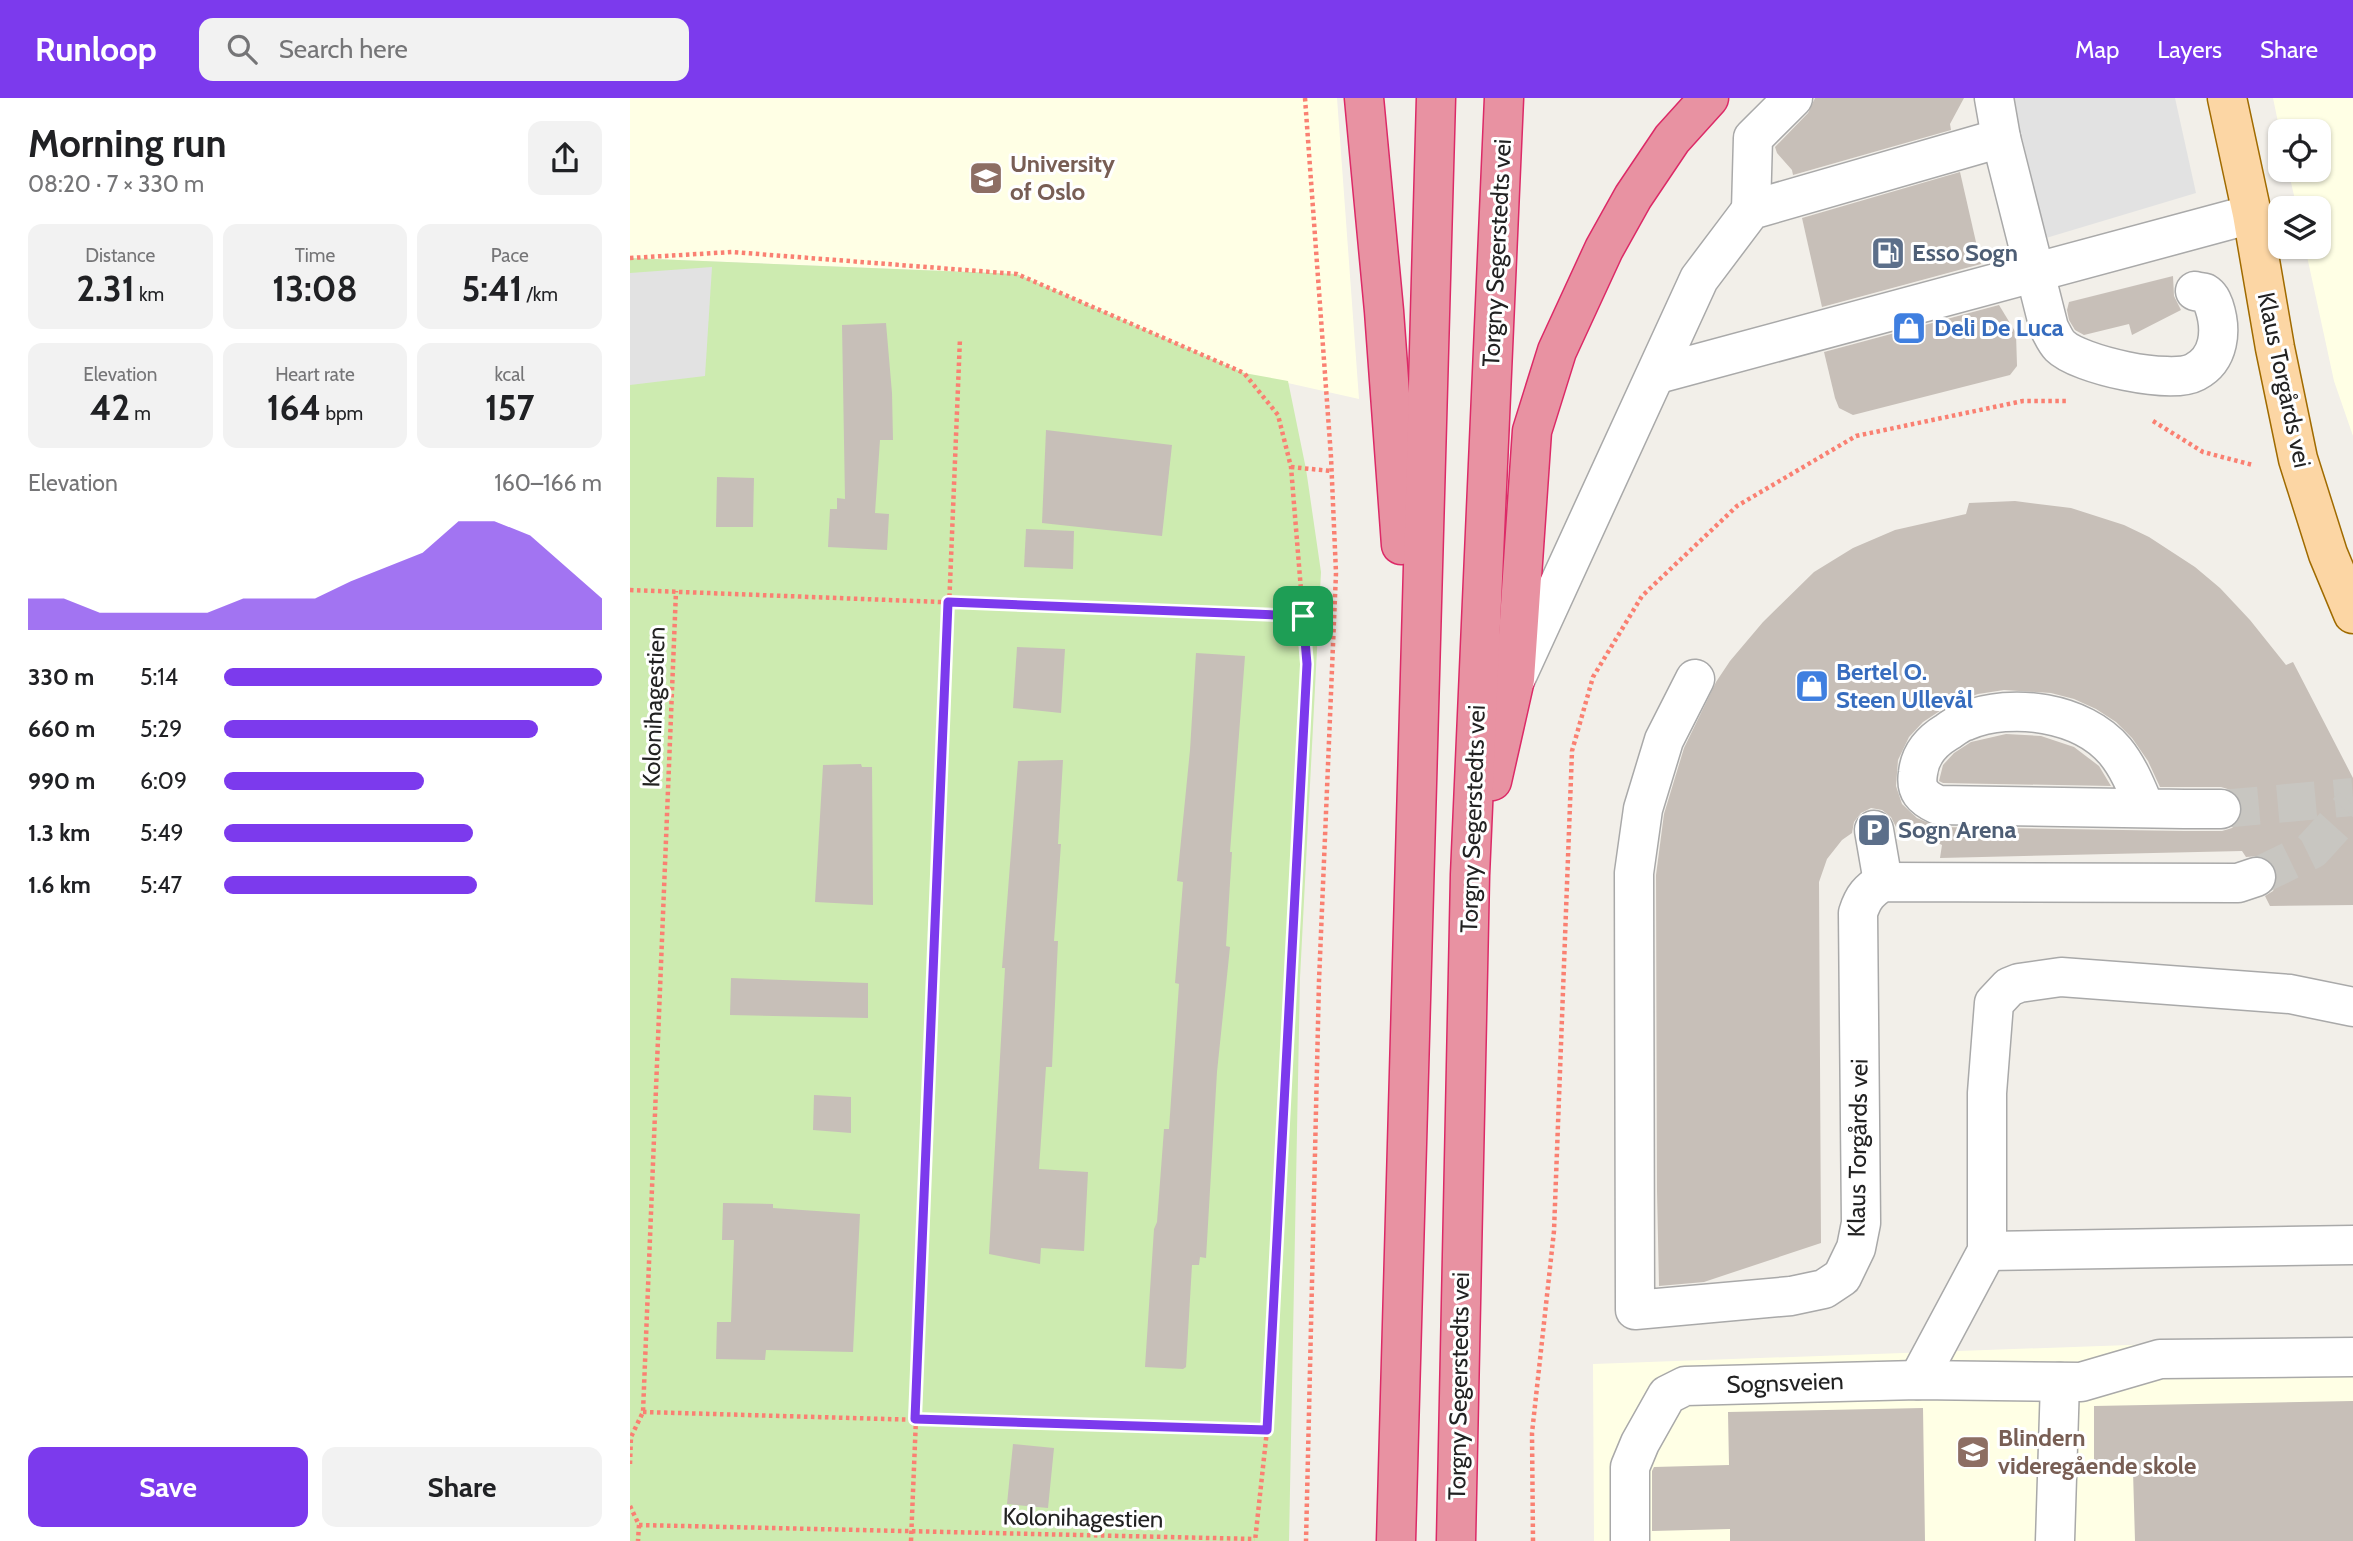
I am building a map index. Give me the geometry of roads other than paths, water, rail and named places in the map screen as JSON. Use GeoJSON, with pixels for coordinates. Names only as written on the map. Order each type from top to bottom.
{"type":"FeatureCollection","features":[{"type":"Feature","properties":{"kind":"highway"},"geometry":{"type":"LineString","coordinates":[[1364,98],[1384,311],[1416,753]]}},
{"type":"Feature","properties":{"kind":"highway"},"geometry":{"type":"LineString","coordinates":[[1396,1541],[1436,98]]}},
{"type":"Feature","properties":{"kind":"highway","name":"Torgny Segerstedts vei"},"geometry":{"type":"LineString","coordinates":[[1456,1541],[1470,875],[1504,98]]}},
{"type":"Feature","properties":{"kind":"highway"},"geometry":{"type":"LineString","coordinates":[[1470,875],[1515,679],[1532,431],[1557,351],[1604,249],[1633,197],[1672,139],[1709,98]]}},
{"type":"Feature","properties":{"kind":"main road","name":"Klaus Torgårds vei"},"geometry":{"type":"LineString","coordinates":[[2227,98],[2252,214],[2275,348],[2298,459],[2328,554],[2353,614]]}},
{"type":"Feature","properties":{"kind":"lane"},"geometry":{"type":"LineString","coordinates":[[1515,679],[1658,374],[1699,279],[1751,210],[1753,138],[1793,98]]}},
{"type":"Feature","properties":{"kind":"lane"},"geometry":{"type":"LineString","coordinates":[[1994,98],[2001,138],[2049,328],[2059,346],[2072,355],[2106,369],[2169,376],[2194,373],[2210,358],[2219,341],[2219,320],[2212,299],[2206,294],[2194,291]]}},
{"type":"Feature","properties":{"kind":"lane"},"geometry":{"type":"LineString","coordinates":[[1751,210],[2001,138]]}},
{"type":"Feature","properties":{"kind":"lane"},"geometry":{"type":"LineString","coordinates":[[1658,374],[2252,214]]}},
{"type":"Feature","properties":{"kind":"lane","name":"Klaus Torgårds vei"},"geometry":{"type":"LineString","coordinates":[[1695,679],[1664,740],[1643,809],[1634,873],[1634,1310],[1791,1296],[1824,1289],[1842,1277],[1856,1248],[1861,1223],[1858,913],[1862,900],[1870,890],[1883,882]]}},
{"type":"Feature","properties":{"kind":"lane"},"geometry":{"type":"LineString","coordinates":[[2145,808],[2132,777],[2115,751],[2087,728],[2043,713],[2000,713],[1966,721],[1933,740],[1919,763],[1916,784],[1924,799],[1938,805],[2145,808],[2221,809]]}},
{"type":"Feature","properties":{"kind":"lane"},"geometry":{"type":"LineString","coordinates":[[1874,830],[1883,882],[2238,883],[2256,877]]}},
{"type":"Feature","properties":{"kind":"lane"},"geometry":{"type":"LineString","coordinates":[[1918,1380],[1987,1251],[1987,1093],[1994,1003],[2009,987],[2062,977],[2290,994],[2353,1007]]}},
{"type":"Feature","properties":{"kind":"lane"},"geometry":{"type":"LineString","coordinates":[[1987,1251],[2353,1245]]}},
{"type":"Feature","properties":{"kind":"lane","name":"Sognsveien"},"geometry":{"type":"LineString","coordinates":[[1630,1541],[1630,1467],[1667,1395],[1685,1386],[2007,1379],[2081,1382],[2160,1359],[2353,1357]]}},
{"type":"Feature","properties":{"kind":"lane"},"geometry":{"type":"LineString","coordinates":[[2055,1541],[2060,1382]]}},
{"type":"Feature","properties":{"kind":"tunnel"},"geometry":{"type":"LineString","coordinates":[[2221,809],[2353,797]]}},
{"type":"Feature","properties":{"kind":"tunnel"},"geometry":{"type":"LineString","coordinates":[[2256,877],[2312,850],[2353,805]]}},
{"type":"Feature","properties":{"kind":"place","name":"University of Oslo"},"geometry":{"type":"Point","coordinates":[986,178]}},
{"type":"Feature","properties":{"kind":"place","name":"Esso Sogn"},"geometry":{"type":"Point","coordinates":[1888,253]}},
{"type":"Feature","properties":{"kind":"place","name":"Deli De Luca"},"geometry":{"type":"Point","coordinates":[1909,328]}},
{"type":"Feature","properties":{"kind":"place","name":"Bertel O. Steen Ullevål"},"geometry":{"type":"Point","coordinates":[1812,686]}},
{"type":"Feature","properties":{"kind":"place","name":"Sogn Arena"},"geometry":{"type":"Point","coordinates":[1874,830]}},
{"type":"Feature","properties":{"kind":"place","name":"Blindern videregående skole"},"geometry":{"type":"Point","coordinates":[1973,1452]}}]}
